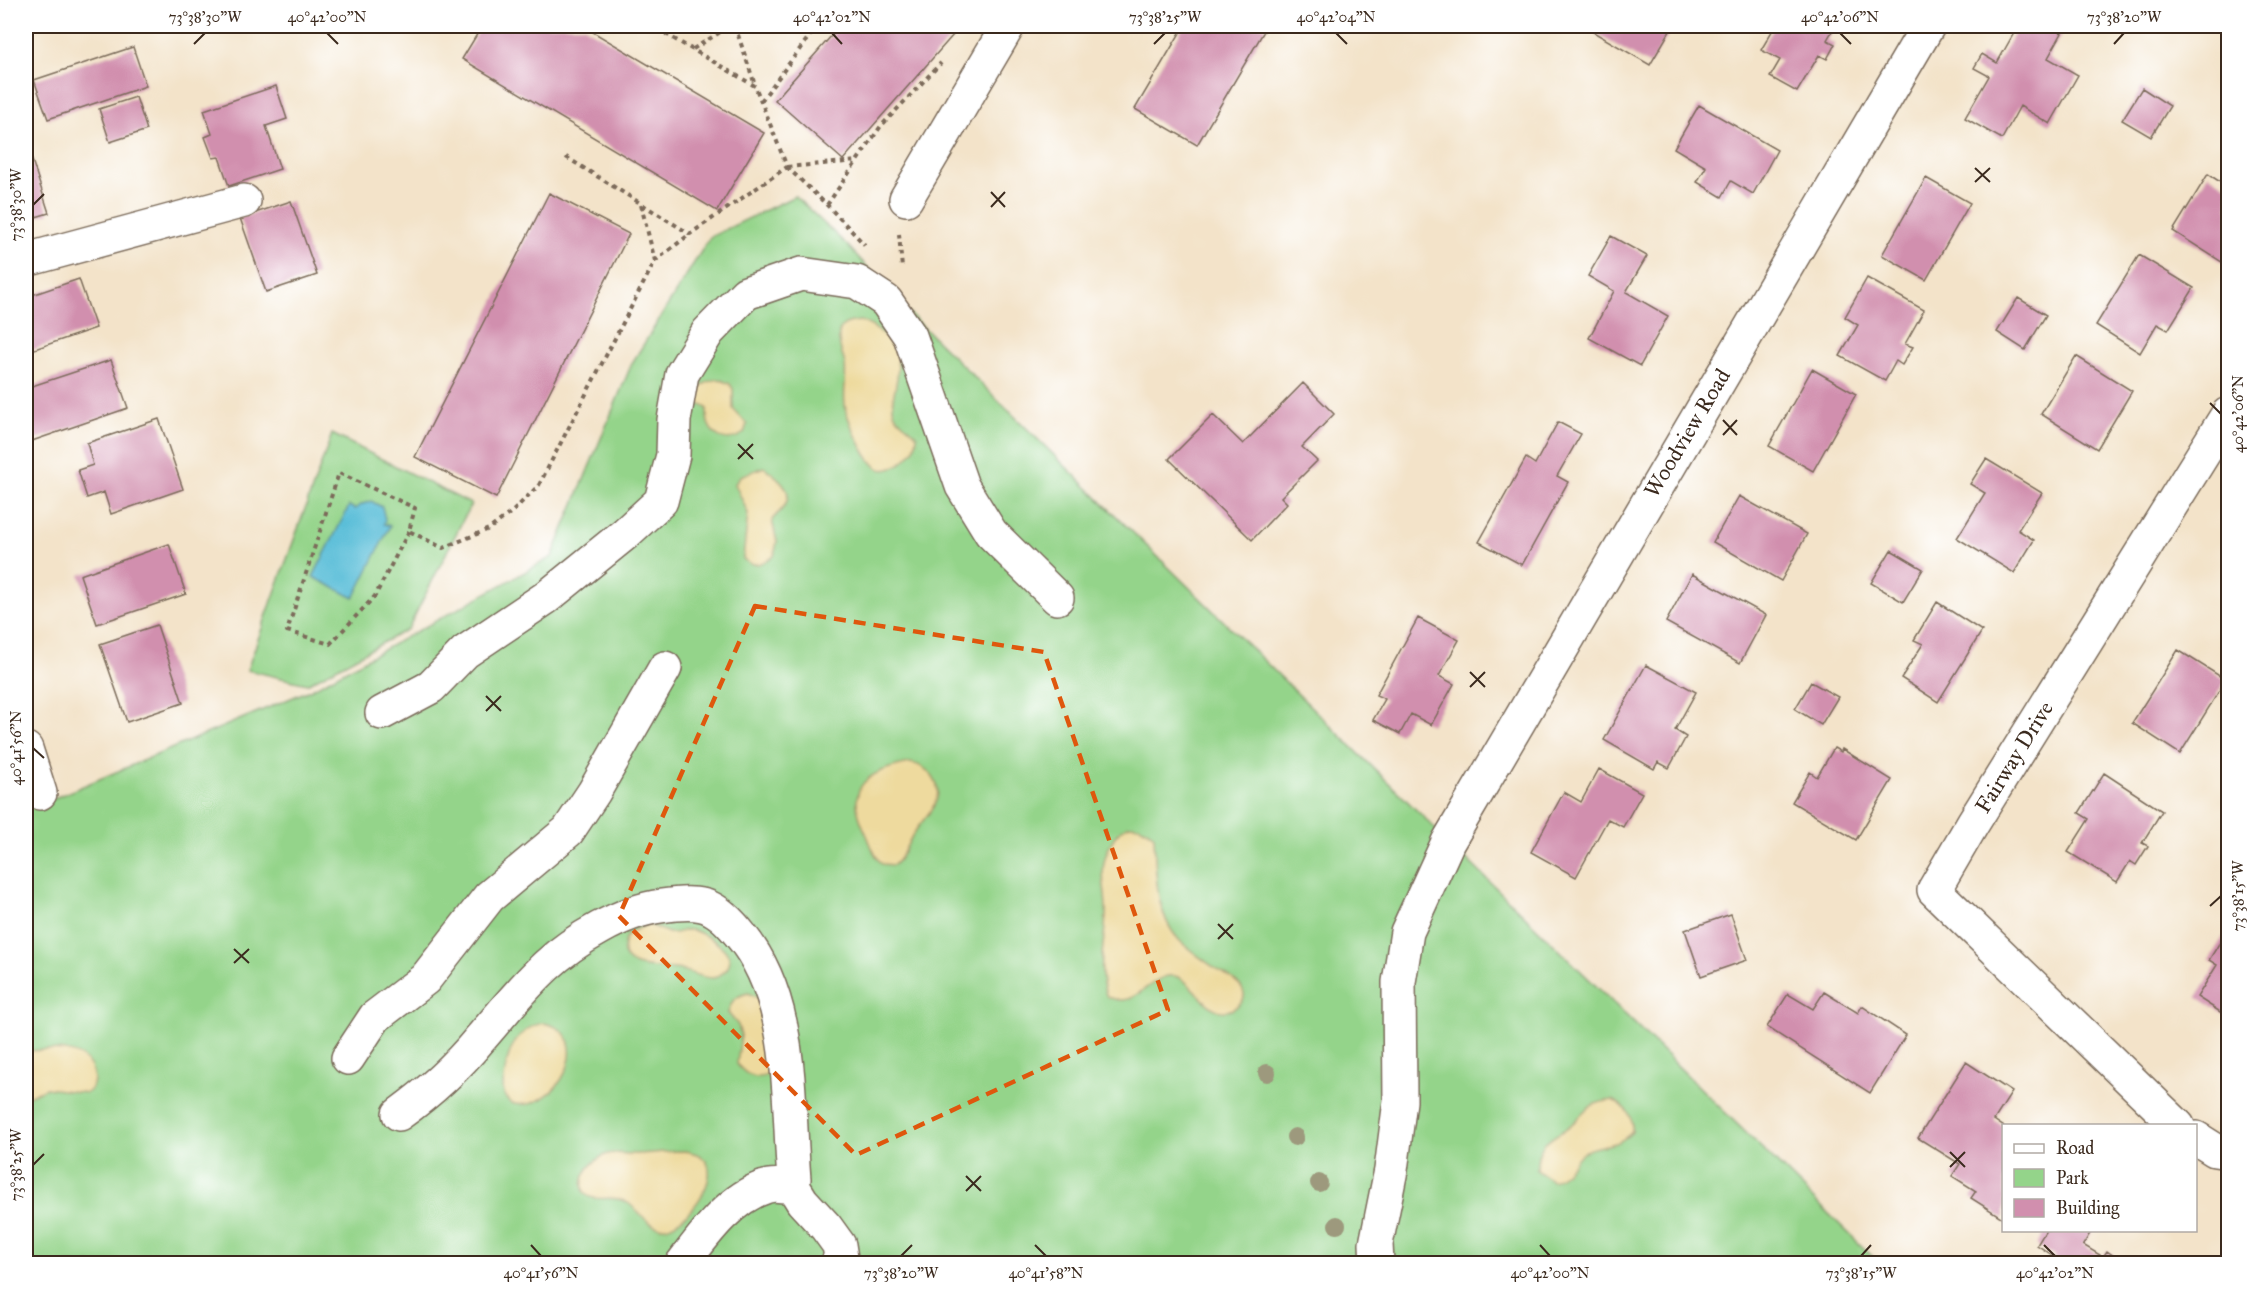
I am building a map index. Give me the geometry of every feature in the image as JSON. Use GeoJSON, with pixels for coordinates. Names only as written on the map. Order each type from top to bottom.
{"type":"FeatureCollection","features":[{"type":"Feature","properties":{"kind":"street"},"geometry":{"type":"LineString","coordinates":[[906,199],[1008,26]]}},
{"type":"Feature","properties":{"kind":"street","name":"Woodview Road"},"geometry":{"type":"LineString","coordinates":[[1377,1263],[1376,1244],[1391,1170],[1400,1101],[1399,982],[1407,932],[1448,842],[1928,26]]}},
{"type":"Feature","properties":{"kind":"street"},"geometry":{"type":"LineString","coordinates":[[26,260],[244,201]]}},
{"type":"Feature","properties":{"kind":"street"},"geometry":{"type":"LineString","coordinates":[[382,713],[431,687],[465,652],[547,597],[662,501],[673,455],[674,420],[682,374],[708,332],[746,293],[801,274],[857,282],[886,302],[910,336],[962,486],[991,533],[1057,598]]}},
{"type":"Feature","properties":{"kind":"street","name":"Fairway Drive"},"geometry":{"type":"LineString","coordinates":[[2177,1124],[1934,890],[1973,823],[2229,414]]}},
{"type":"Feature","properties":{"kind":"street"},"geometry":{"type":"LineString","coordinates":[[348,1058],[375,1017],[425,978],[489,897],[568,831],[594,792],[665,668]]}},
{"type":"Feature","properties":{"kind":"street"},"geometry":{"type":"LineString","coordinates":[[26,749],[40,793]]}},
{"type":"Feature","properties":{"kind":"street"},"geometry":{"type":"LineString","coordinates":[[399,1114],[420,1099],[448,1073],[548,964],[578,942],[613,921],[650,908],[678,904],[703,905],[727,920],[745,940],[760,966],[775,1002],[786,1064],[794,1179],[788,1186],[767,1185],[743,1195],[682,1263]]}},
{"type":"Feature","properties":{"kind":"street"},"geometry":{"type":"LineString","coordinates":[[2197,1139],[2215,1150],[2229,1152]]}},
{"type":"Feature","properties":{"kind":"street"},"geometry":{"type":"LineString","coordinates":[[791,1183],[802,1201],[839,1245],[841,1257],[837,1263]]}},
{"type":"Feature","properties":{"kind":"path"},"geometry":{"type":"LineString","coordinates":[[652,26],[755,86]]}},
{"type":"Feature","properties":{"kind":"path"},"geometry":{"type":"LineString","coordinates":[[693,49],[733,26],[787,168],[827,205],[873,254]]}},
{"type":"Feature","properties":{"kind":"path"},"geometry":{"type":"LineString","coordinates":[[761,101],[817,26]]}},
{"type":"Feature","properties":{"kind":"path"},"geometry":{"type":"LineString","coordinates":[[827,205],[881,126],[942,62]]}},
{"type":"Feature","properties":{"kind":"path"},"geometry":{"type":"LineString","coordinates":[[566,157],[690,234]]}},
{"type":"Feature","properties":{"kind":"path"},"geometry":{"type":"LineString","coordinates":[[409,531],[443,548],[489,529],[513,511],[539,485],[655,261],[690,234],[787,168],[857,161]]}},
{"type":"Feature","properties":{"kind":"path"},"geometry":{"type":"LineString","coordinates":[[902,274],[899,239],[906,199]]}},
{"type":"Feature","properties":{"kind":"path"},"geometry":{"type":"LineString","coordinates":[[640,204],[655,261]]}},
{"type":"Feature","properties":{"kind":"path"},"geometry":{"type":"LineString","coordinates":[[339,473],[415,508],[409,531],[375,596],[330,644],[287,632],[339,473]]}},
{"type":"Feature","properties":{"kind":"highlighted area"},"geometry":{"type":"Polygon","coordinates":[[[755,606],[1044,652],[1168,1010],[856,1155],[619,916],[755,606]]]}},
{"type":"Feature","properties":{"kind":"green space"},"geometry":{"type":"Polygon","coordinates":[[[795,196],[848,246],[913,317],[1879,1263],[26,1264],[26,810],[310,690],[552,557],[632,363],[710,237],[795,196]]]}},
{"type":"Feature","properties":{"kind":"green space"},"geometry":{"type":"Polygon","coordinates":[[[332,434],[471,504],[408,629],[307,684],[247,670],[332,434]]]}},
{"type":"Feature","properties":{"kind":"sand"},"geometry":{"type":"Polygon","coordinates":[[[861,321],[887,338],[896,353],[898,372],[893,409],[898,419],[917,436],[915,446],[908,458],[886,470],[875,466],[870,460],[851,424],[845,405],[845,364],[839,345],[839,333],[844,325],[861,321]]]}},
{"type":"Feature","properties":{"kind":"sand"},"geometry":{"type":"Polygon","coordinates":[[[719,379],[730,384],[733,389],[733,409],[747,424],[744,433],[734,438],[723,438],[714,433],[708,423],[707,408],[697,403],[695,399],[703,385],[719,379]]]}},
{"type":"Feature","properties":{"kind":"sand"},"geometry":{"type":"Polygon","coordinates":[[[764,467],[783,483],[788,494],[784,507],[772,520],[777,542],[774,556],[755,564],[743,559],[748,513],[735,484],[740,476],[764,467]]]}},
{"type":"Feature","properties":{"kind":"sand"},"geometry":{"type":"Polygon","coordinates":[[[910,763],[928,771],[935,782],[938,794],[932,809],[897,862],[894,865],[882,864],[874,852],[859,815],[858,792],[872,776],[895,766],[910,763]]]}},
{"type":"Feature","properties":{"kind":"sand"},"geometry":{"type":"Polygon","coordinates":[[[1129,825],[1143,828],[1154,836],[1158,890],[1165,917],[1171,929],[1187,947],[1241,987],[1244,994],[1243,999],[1233,1009],[1217,1010],[1185,981],[1170,976],[1163,977],[1128,999],[1118,1000],[1107,997],[1102,977],[1106,914],[1104,865],[1114,838],[1129,825]]]}},
{"type":"Feature","properties":{"kind":"sand"},"geometry":{"type":"Polygon","coordinates":[[[648,925],[669,933],[690,930],[705,936],[726,952],[729,957],[727,969],[712,978],[677,969],[636,965],[628,961],[624,954],[625,939],[630,933],[648,925]]]}},
{"type":"Feature","properties":{"kind":"sand"},"geometry":{"type":"Polygon","coordinates":[[[748,993],[759,998],[773,1071],[758,1077],[749,1075],[737,1064],[741,1035],[738,1025],[728,1013],[735,1000],[748,993]]]}},
{"type":"Feature","properties":{"kind":"sand"},"geometry":{"type":"Polygon","coordinates":[[[543,1023],[560,1030],[569,1041],[570,1056],[566,1072],[543,1098],[528,1104],[511,1103],[503,1088],[512,1048],[527,1030],[543,1023]]]}},
{"type":"Feature","properties":{"kind":"sand"},"geometry":{"type":"Polygon","coordinates":[[[26,1051],[64,1051],[82,1057],[89,1063],[93,1072],[93,1087],[87,1093],[46,1088],[26,1097],[26,1051]]]}},
{"type":"Feature","properties":{"kind":"sand"},"geometry":{"type":"Polygon","coordinates":[[[1613,1100],[1628,1113],[1632,1132],[1613,1144],[1584,1152],[1562,1176],[1552,1181],[1537,1170],[1540,1152],[1548,1141],[1566,1129],[1590,1107],[1613,1100]]]}},
{"type":"Feature","properties":{"kind":"sand"},"geometry":{"type":"Polygon","coordinates":[[[685,1151],[702,1157],[708,1165],[709,1176],[706,1188],[699,1200],[680,1220],[670,1226],[655,1226],[623,1200],[592,1198],[584,1190],[583,1182],[586,1172],[592,1164],[604,1156],[613,1153],[685,1151]]]}},
{"type":"Feature","properties":{"kind":"water"},"geometry":{"type":"Polygon","coordinates":[[[371,501],[382,507],[384,524],[390,526],[354,598],[313,577],[349,506],[355,509],[371,501]]]}},
{"type":"Feature","properties":{"kind":"building"},"geometry":{"type":"Polygon","coordinates":[[[482,26],[583,26],[764,133],[717,211],[462,59],[482,26]]]}},
{"type":"Feature","properties":{"kind":"building"},"geometry":{"type":"Polygon","coordinates":[[[840,26],[961,26],[843,160],[775,100],[840,26]]]}},
{"type":"Feature","properties":{"kind":"building"},"geometry":{"type":"Polygon","coordinates":[[[1184,26],[1267,26],[1197,145],[1135,109],[1184,26]]]}},
{"type":"Feature","properties":{"kind":"building"},"geometry":{"type":"Polygon","coordinates":[[[1583,26],[1673,26],[1650,65],[1583,26]]]}},
{"type":"Feature","properties":{"kind":"building"},"geometry":{"type":"Polygon","coordinates":[[[1775,26],[1835,26],[1827,40],[1835,44],[1827,59],[1819,55],[1797,92],[1770,77],[1780,60],[1761,50],[1775,26]]]}},
{"type":"Feature","properties":{"kind":"building"},"geometry":{"type":"Polygon","coordinates":[[[2018,26],[2049,26],[2062,33],[2048,58],[2078,75],[2050,124],[2020,106],[2002,139],[1965,118],[1989,76],[1974,68],[1982,54],[1997,63],[2018,26]]]}},
{"type":"Feature","properties":{"kind":"building"},"geometry":{"type":"Polygon","coordinates":[[[133,47],[146,86],[48,119],[34,80],[133,47]]]}},
{"type":"Feature","properties":{"kind":"building"},"geometry":{"type":"Polygon","coordinates":[[[276,86],[287,119],[266,126],[280,169],[229,186],[219,157],[213,158],[205,137],[212,134],[204,110],[276,86]]]}},
{"type":"Feature","properties":{"kind":"building"},"geometry":{"type":"Polygon","coordinates":[[[2142,88],[2170,106],[2151,137],[2122,120],[2142,88]]]}},
{"type":"Feature","properties":{"kind":"building"},"geometry":{"type":"Polygon","coordinates":[[[136,97],[147,130],[110,142],[99,109],[136,97]]]}},
{"type":"Feature","properties":{"kind":"building"},"geometry":{"type":"Polygon","coordinates":[[[1699,105],[1777,150],[1753,194],[1731,181],[1722,197],[1697,182],[1706,167],[1674,148],[1699,105]]]}},
{"type":"Feature","properties":{"kind":"building"},"geometry":{"type":"Polygon","coordinates":[[[31,157],[49,213],[26,220],[26,158],[31,157]]]}},
{"type":"Feature","properties":{"kind":"building"},"geometry":{"type":"Polygon","coordinates":[[[2208,174],[2228,187],[2228,266],[2173,231],[2208,174]]]}},
{"type":"Feature","properties":{"kind":"building"},"geometry":{"type":"Polygon","coordinates":[[[1926,178],[1970,203],[1926,280],[1882,255],[1926,178]]]}},
{"type":"Feature","properties":{"kind":"building"},"geometry":{"type":"Polygon","coordinates":[[[549,193],[629,234],[496,498],[415,457],[549,193]]]}},
{"type":"Feature","properties":{"kind":"building"},"geometry":{"type":"Polygon","coordinates":[[[291,201],[317,275],[266,292],[240,218],[291,201]]]}},
{"type":"Feature","properties":{"kind":"building"},"geometry":{"type":"Polygon","coordinates":[[[1611,236],[1647,256],[1626,292],[1668,316],[1640,366],[1589,338],[1614,291],[1588,276],[1611,236]]]}},
{"type":"Feature","properties":{"kind":"building"},"geometry":{"type":"Polygon","coordinates":[[[2139,255],[2194,288],[2168,330],[2157,324],[2140,353],[2096,325],[2139,255]]]}},
{"type":"Feature","properties":{"kind":"building"},"geometry":{"type":"Polygon","coordinates":[[[1867,278],[1924,310],[1905,344],[1913,347],[1902,365],[1896,361],[1885,381],[1840,356],[1858,325],[1845,317],[1867,278]]]}},
{"type":"Feature","properties":{"kind":"building"},"geometry":{"type":"Polygon","coordinates":[[[79,279],[96,328],[26,352],[26,297],[79,279]]]}},
{"type":"Feature","properties":{"kind":"building"},"geometry":{"type":"Polygon","coordinates":[[[2018,298],[2046,315],[2025,350],[1997,332],[2018,298]]]}},
{"type":"Feature","properties":{"kind":"building"},"geometry":{"type":"Polygon","coordinates":[[[2076,356],[2132,391],[2097,449],[2041,414],[2076,356]]]}},
{"type":"Feature","properties":{"kind":"building"},"geometry":{"type":"Polygon","coordinates":[[[111,360],[128,408],[32,441],[26,421],[26,388],[111,360]]]}},
{"type":"Feature","properties":{"kind":"building"},"geometry":{"type":"Polygon","coordinates":[[[1812,369],[1856,394],[1813,471],[1769,446],[1812,369]]]}},
{"type":"Feature","properties":{"kind":"building"},"geometry":{"type":"Polygon","coordinates":[[[1303,383],[1334,414],[1302,447],[1317,461],[1281,497],[1287,503],[1252,540],[1169,459],[1213,415],[1243,444],[1303,383]]]}},
{"type":"Feature","properties":{"kind":"building"},"geometry":{"type":"Polygon","coordinates":[[[159,419],[183,489],[111,514],[104,492],[87,498],[78,470],[93,465],[87,443],[159,419]]]}},
{"type":"Feature","properties":{"kind":"building"},"geometry":{"type":"Polygon","coordinates":[[[1558,422],[1581,434],[1557,476],[1568,482],[1522,565],[1479,542],[1526,458],[1535,464],[1558,422]]]}},
{"type":"Feature","properties":{"kind":"building"},"geometry":{"type":"Polygon","coordinates":[[[1986,459],[2042,493],[2018,530],[2034,540],[2014,573],[1957,538],[1985,493],[1970,484],[1986,459]]]}},
{"type":"Feature","properties":{"kind":"building"},"geometry":{"type":"Polygon","coordinates":[[[1739,496],[1807,534],[1781,581],[1713,542],[1739,496]]]}},
{"type":"Feature","properties":{"kind":"building"},"geometry":{"type":"Polygon","coordinates":[[[169,544],[186,594],[97,624],[80,575],[169,544]]]}},
{"type":"Feature","properties":{"kind":"building"},"geometry":{"type":"Polygon","coordinates":[[[1891,550],[1923,569],[1903,602],[1871,583],[1891,550]]]}},
{"type":"Feature","properties":{"kind":"building"},"geometry":{"type":"Polygon","coordinates":[[[1692,574],[1766,615],[1740,663],[1666,622],[1692,574]]]}},
{"type":"Feature","properties":{"kind":"building"},"geometry":{"type":"Polygon","coordinates":[[[1937,602],[1982,631],[1938,702],[1901,678],[1923,644],[1914,640],[1937,602]]]}},
{"type":"Feature","properties":{"kind":"building"},"geometry":{"type":"Polygon","coordinates":[[[1418,618],[1459,640],[1439,676],[1454,684],[1431,725],[1411,714],[1400,734],[1373,720],[1385,699],[1376,695],[1418,618]]]}},
{"type":"Feature","properties":{"kind":"building"},"geometry":{"type":"Polygon","coordinates":[[[157,625],[183,703],[127,722],[100,644],[157,625]]]}},
{"type":"Feature","properties":{"kind":"building"},"geometry":{"type":"Polygon","coordinates":[[[2178,650],[2226,680],[2180,754],[2132,723],[2178,650]]]}},
{"type":"Feature","properties":{"kind":"building"},"geometry":{"type":"Polygon","coordinates":[[[1646,665],[1696,692],[1675,730],[1686,737],[1669,768],[1658,762],[1654,769],[1604,740],[1646,665]]]}},
{"type":"Feature","properties":{"kind":"building"},"geometry":{"type":"Polygon","coordinates":[[[1811,682],[1838,697],[1821,725],[1795,709],[1811,682]]]}},
{"type":"Feature","properties":{"kind":"building"},"geometry":{"type":"Polygon","coordinates":[[[1834,748],[1841,752],[1842,749],[1892,780],[1856,840],[1792,802],[1810,772],[1817,777],[1834,748]]]}},
{"type":"Feature","properties":{"kind":"building"},"geometry":{"type":"Polygon","coordinates":[[[1599,769],[1642,793],[1623,827],[1608,819],[1576,877],[1531,852],[1564,792],[1581,802],[1599,769]]]}},
{"type":"Feature","properties":{"kind":"building"},"geometry":{"type":"Polygon","coordinates":[[[2104,773],[2162,811],[2142,843],[2148,846],[2136,865],[2130,861],[2117,882],[2068,852],[2089,819],[2079,813],[2104,773]]]}},
{"type":"Feature","properties":{"kind":"building"},"geometry":{"type":"Polygon","coordinates":[[[1731,914],[1747,960],[1701,976],[1685,930],[1731,914]]]}},
{"type":"Feature","properties":{"kind":"building"},"geometry":{"type":"Polygon","coordinates":[[[2228,929],[2228,1017],[2197,997],[2217,965],[2209,960],[2228,929]]]}},
{"type":"Feature","properties":{"kind":"building"},"geometry":{"type":"Polygon","coordinates":[[[1824,992],[1858,1013],[1862,1006],[1906,1035],[1870,1093],[1767,1027],[1788,994],[1813,1009],[1824,992]]]}},
{"type":"Feature","properties":{"kind":"building"},"geometry":{"type":"Polygon","coordinates":[[[1966,1062],[2012,1092],[1994,1120],[2002,1126],[2002,1218],[1971,1198],[1976,1191],[1952,1176],[1960,1164],[1918,1138],[1966,1062]]]}},
{"type":"Feature","properties":{"kind":"building"},"geometry":{"type":"Polygon","coordinates":[[[2045,1232],[2091,1232],[2083,1245],[2103,1257],[2107,1251],[2125,1264],[2051,1264],[2055,1257],[2037,1245],[2045,1232]]]}}]}
